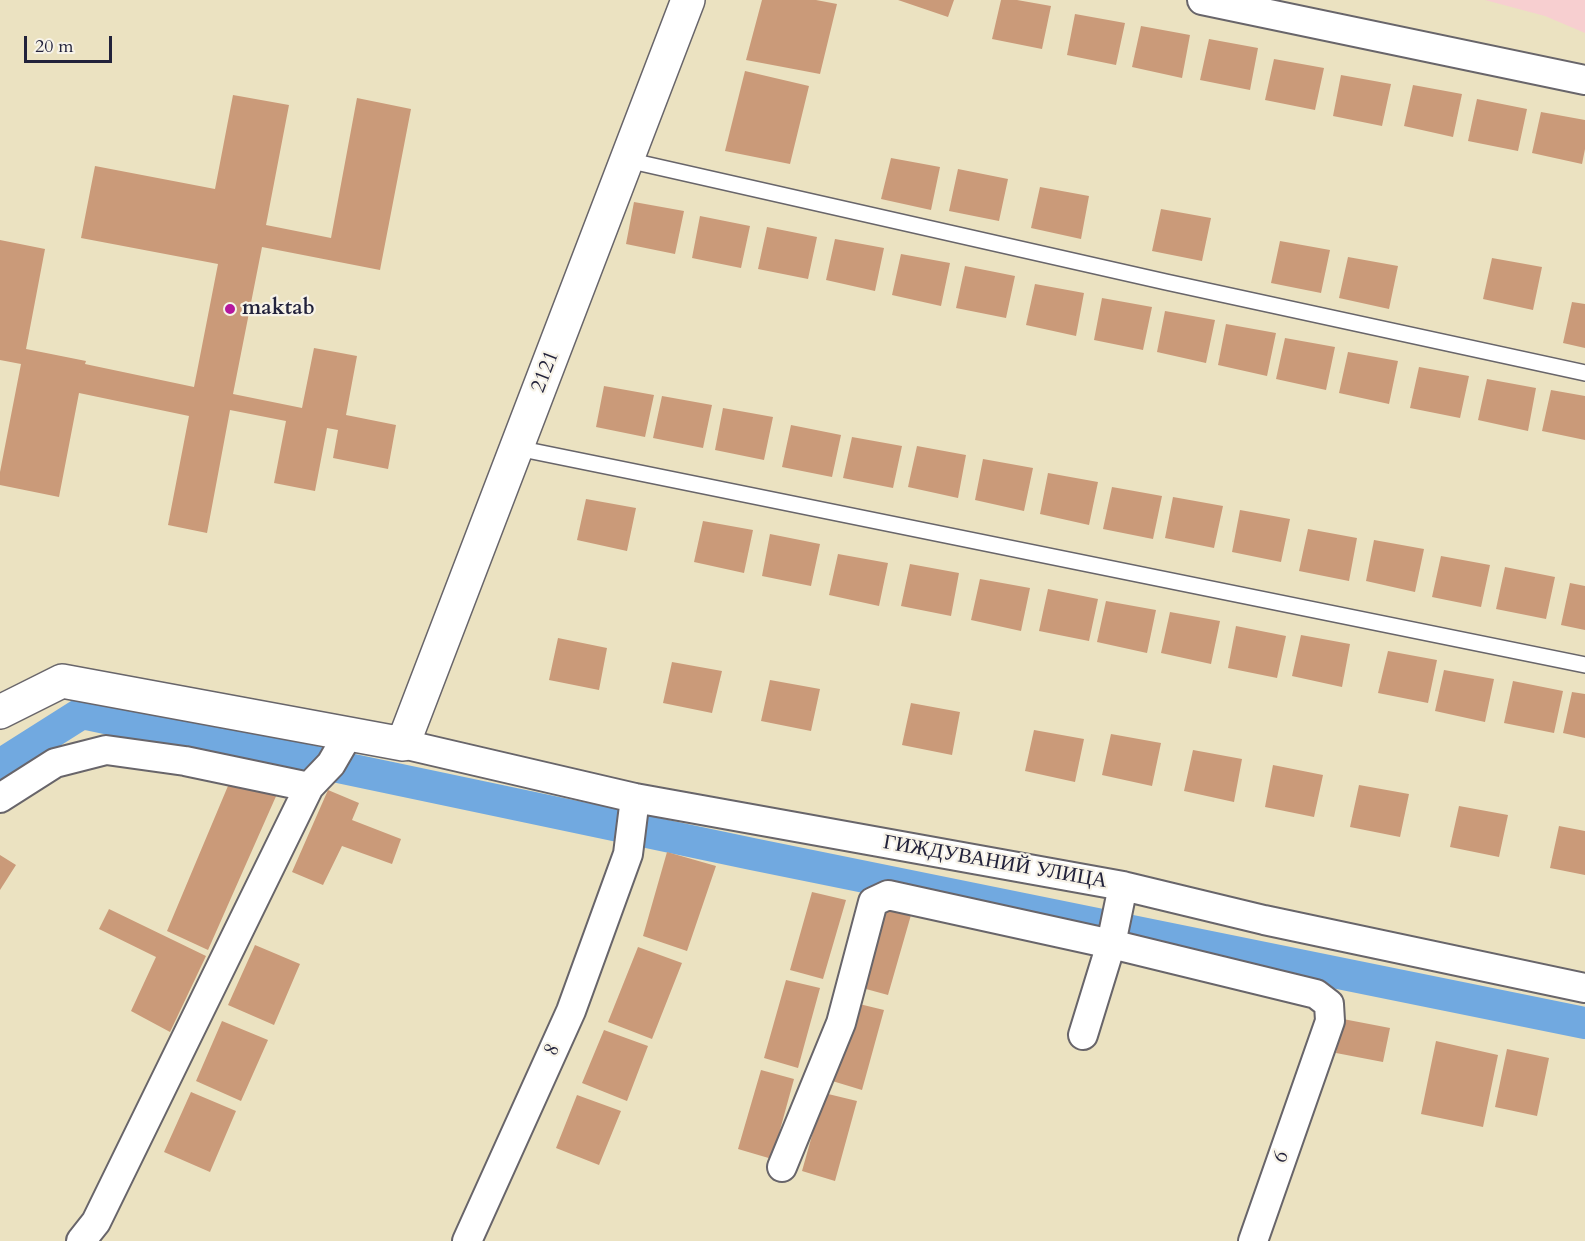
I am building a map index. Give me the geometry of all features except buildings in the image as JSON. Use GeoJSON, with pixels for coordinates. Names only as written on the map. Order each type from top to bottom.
{"type":"FeatureCollection","features":[{"type":"Feature","properties":{"kind":"street","name":"2121"},"geometry":{"type":"LineString","coordinates":[[403,744],[688,0]]}},
{"type":"Feature","properties":{"kind":"street"},"geometry":{"type":"LineString","coordinates":[[1202,0],[1585,80]]}},
{"type":"Feature","properties":{"kind":"street"},"geometry":{"type":"LineString","coordinates":[[0,712],[62,681],[342,740],[403,744]]}},
{"type":"Feature","properties":{"kind":"street"},"geometry":{"type":"LineString","coordinates":[[81,1241],[96,1222],[309,788],[332,764],[342,740]]}},
{"type":"Feature","properties":{"kind":"street","name":"ГИЖДУВАНИЙ УЛИЦА"},"geometry":{"type":"LineString","coordinates":[[403,744],[635,798],[1122,890],[1585,988]]}},
{"type":"Feature","properties":{"kind":"street"},"geometry":{"type":"LineString","coordinates":[[0,798],[55,763],[106,750],[185,762],[309,788]]}},
{"type":"Feature","properties":{"kind":"street","name":"8"},"geometry":{"type":"LineString","coordinates":[[467,1241],[571,1011],[628,854],[635,798]]}},
{"type":"Feature","properties":{"kind":"street"},"geometry":{"type":"LineString","coordinates":[[1083,1035],[1112,938],[1122,890]]}},
{"type":"Feature","properties":{"kind":"street","name":"6"},"geometry":{"type":"LineString","coordinates":[[782,1167],[842,1023],[873,902],[888,896],[1112,938],[1316,994],[1329,1004],[1330,1022],[1253,1241]]}},
{"type":"Feature","properties":{"kind":"lane"},"geometry":{"type":"LineString","coordinates":[[627,160],[1166,282],[1585,373]]}},
{"type":"Feature","properties":{"kind":"lane"},"geometry":{"type":"LineString","coordinates":[[517,448],[1585,665]]}},
{"type":"Feature","properties":{"kind":"shaded area"},"geometry":{"type":"Polygon","coordinates":[[[1485,0],[1585,0],[1585,33],[1545,16],[1485,0]]]}},
{"type":"Feature","properties":{"kind":"waterway"},"geometry":{"type":"LineString","coordinates":[[0,765],[82,713],[752,854],[1585,1023]]}},
{"type":"Feature","properties":{"kind":"place","name":"maktab"},"geometry":{"type":"Point","coordinates":[230,309]}}]}
